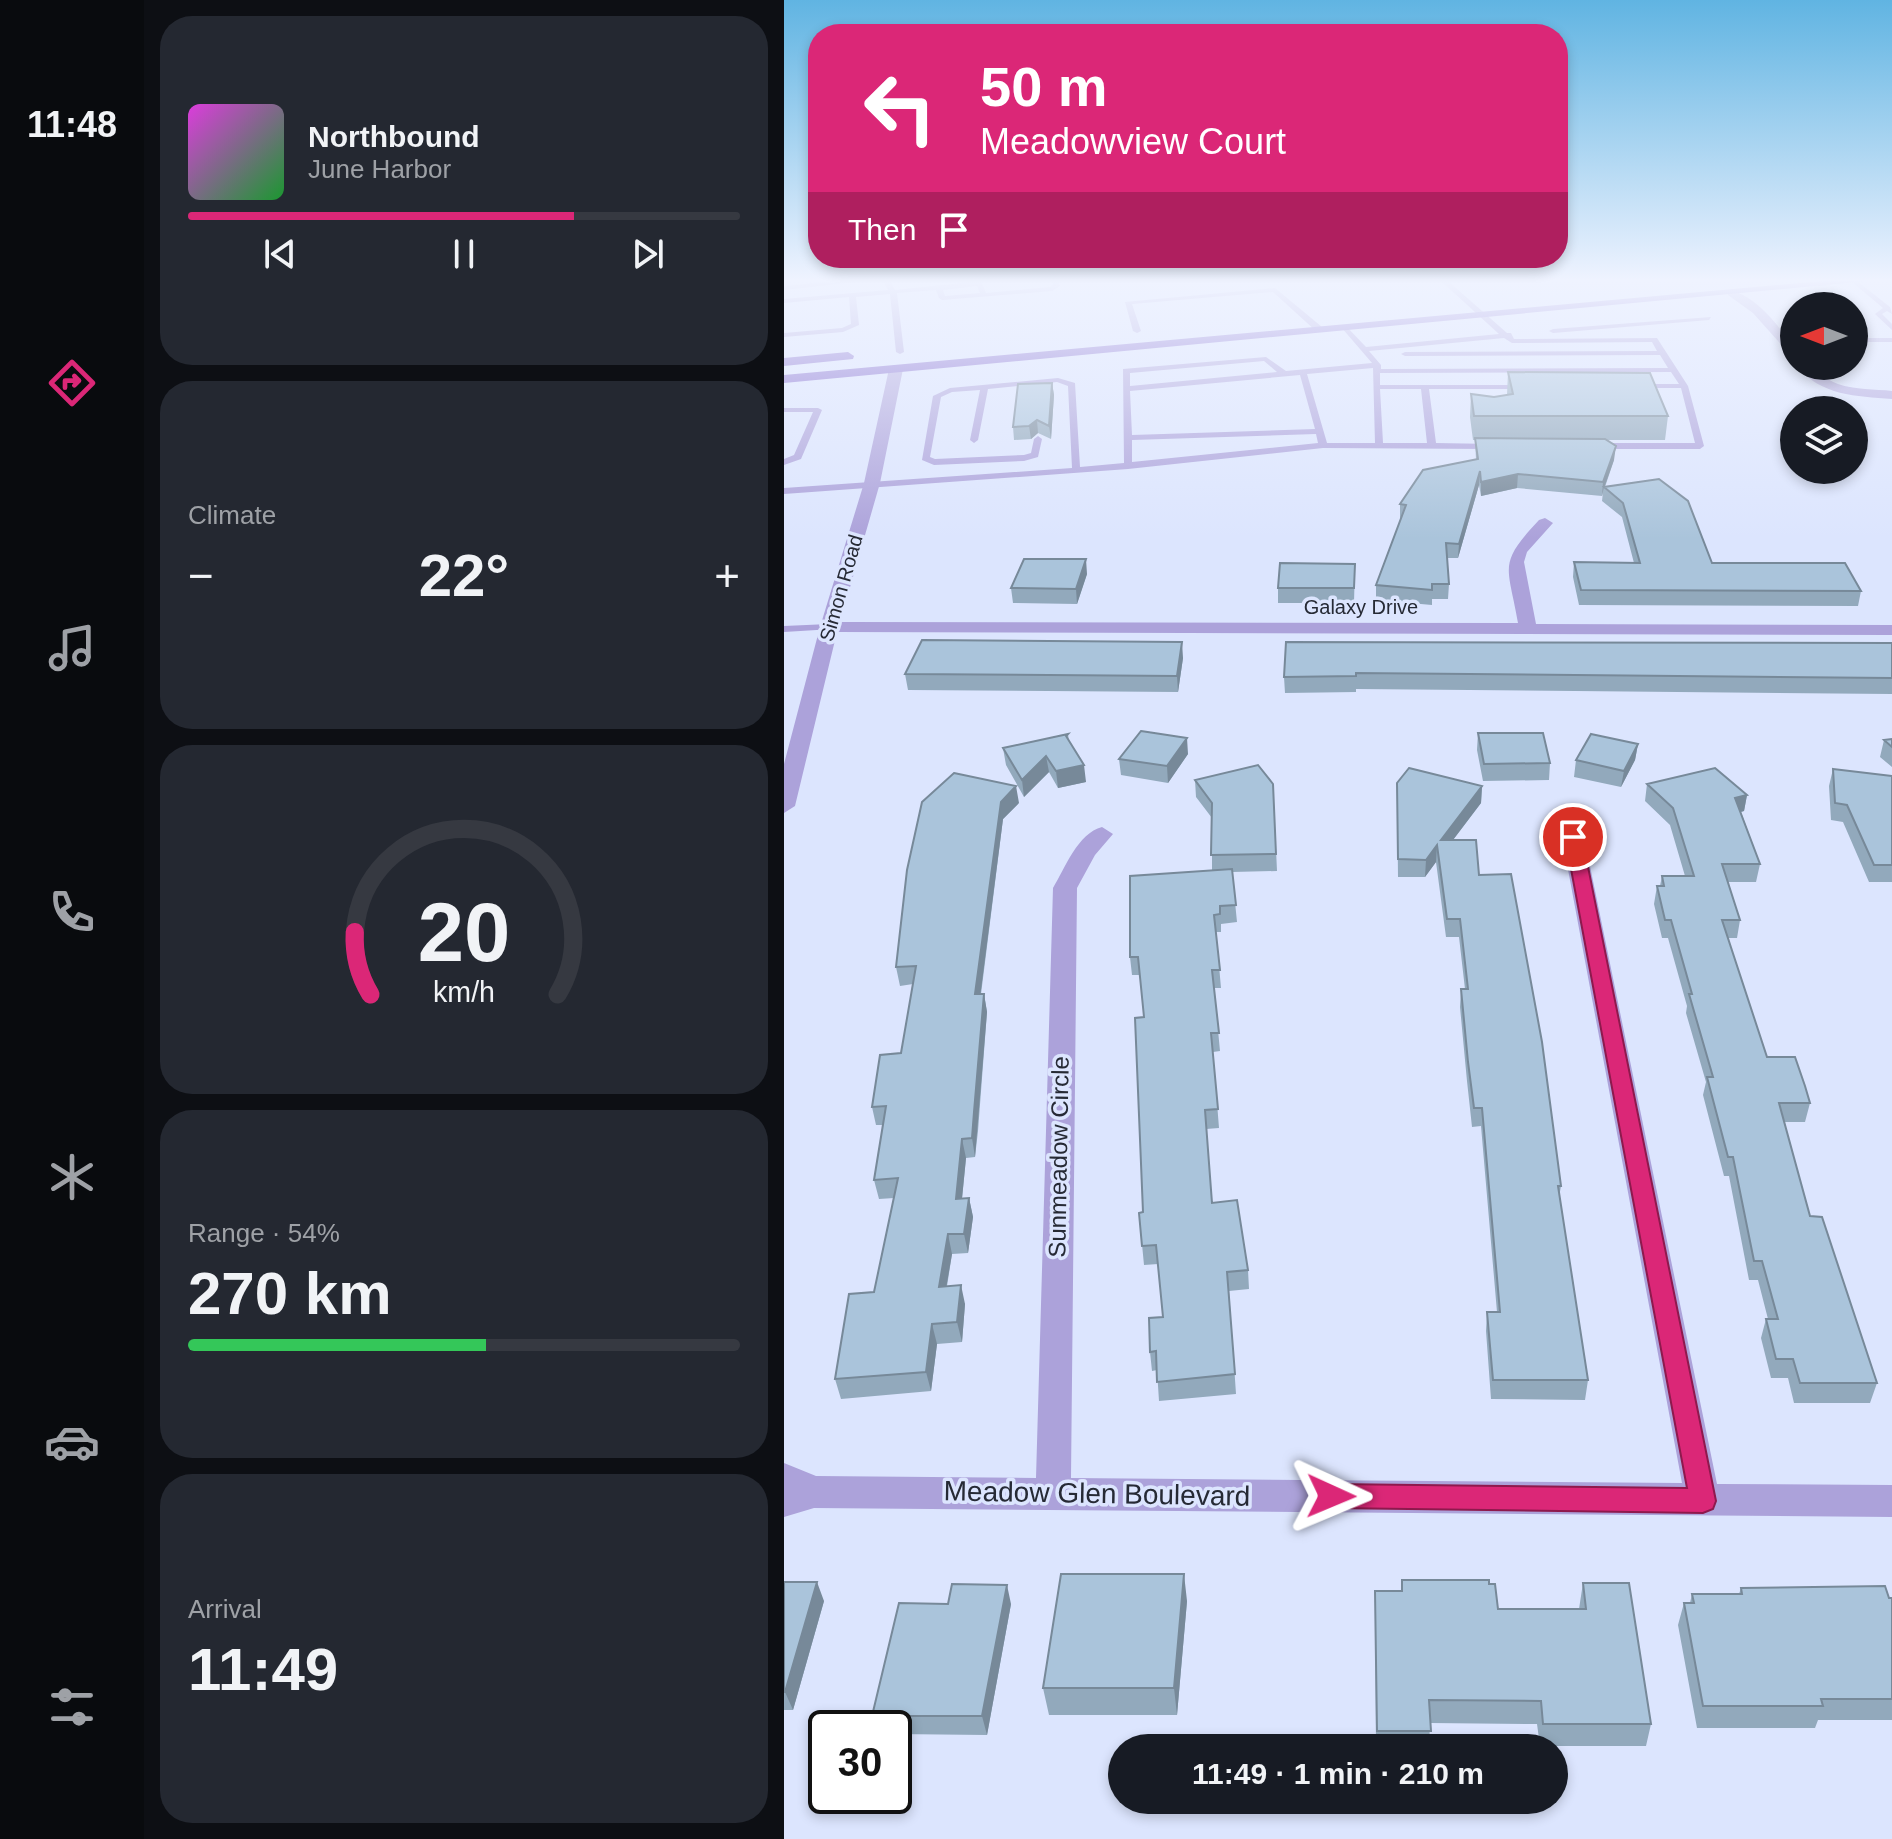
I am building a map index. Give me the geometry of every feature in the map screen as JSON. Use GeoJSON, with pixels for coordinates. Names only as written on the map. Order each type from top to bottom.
{"type":"FeatureCollection","features":[{"type":"Feature","properties":{"kind":"main road"},"geometry":{"type":"LineString","coordinates":[[784,379],[857,367]]}},
{"type":"Feature","properties":{"kind":"street","name":"Simon Road"},"geometry":{"type":"LineString","coordinates":[[784,806],[829,627],[872,483],[897,367]]}},
{"type":"Feature","properties":{"kind":"street"},"geometry":{"type":"LineString","coordinates":[[1817,380],[1837,390],[1892,395]]}},
{"type":"Feature","properties":{"kind":"street"},"geometry":{"type":"LineString","coordinates":[[1528,630],[1516,562],[1519,551],[1545,523]]}},
{"type":"Feature","properties":{"kind":"street","name":"Galaxy Drive"},"geometry":{"type":"LineString","coordinates":[[829,627],[1892,630]]}},
{"type":"Feature","properties":{"kind":"street","name":"Sunmeadow Circle"},"geometry":{"type":"LineString","coordinates":[[1053,1492],[1065,888],[1085,852],[1102,834]]}},
{"type":"Feature","properties":{"kind":"street"},"geometry":{"type":"LineString","coordinates":[[1573,837],[1703,1501]]}},
{"type":"Feature","properties":{"kind":"street","name":"Meadow Glen Boulevard"},"geometry":{"type":"LineString","coordinates":[[794,1491],[1892,1501]]}},
{"type":"Feature","properties":{"kind":"lane"},"geometry":{"type":"LineString","coordinates":[[1128,466],[1126,371],[1175,367]]}},
{"type":"Feature","properties":{"kind":"lane"},"geometry":{"type":"LineString","coordinates":[[1275,367],[1284,374]]}},
{"type":"Feature","properties":{"kind":"lane"},"geometry":{"type":"LineString","coordinates":[[1534,367],[1537,375]]}},
{"type":"Feature","properties":{"kind":"lane"},"geometry":{"type":"LineString","coordinates":[[1590,446],[1700,446],[1684,386],[1669,367]]}},
{"type":"Feature","properties":{"kind":"lane"},"geometry":{"type":"LineString","coordinates":[[1126,389],[1377,368],[1537,375],[1671,370]]}},
{"type":"Feature","properties":{"kind":"lane"},"geometry":{"type":"LineString","coordinates":[[1377,368],[1379,446]]}},
{"type":"Feature","properties":{"kind":"lane"},"geometry":{"type":"LineString","coordinates":[[1303,372],[1323,445]]}},
{"type":"Feature","properties":{"kind":"lane"},"geometry":{"type":"LineString","coordinates":[[984,391],[1058,380],[1072,385],[1076,470]]}},
{"type":"Feature","properties":{"kind":"lane"},"geometry":{"type":"LineString","coordinates":[[1623,386],[1684,386]]}},
{"type":"Feature","properties":{"kind":"lane"},"geometry":{"type":"LineString","coordinates":[[1376,387],[1528,387]]}},
{"type":"Feature","properties":{"kind":"lane"},"geometry":{"type":"LineString","coordinates":[[1425,387],[1432,446]]}},
{"type":"Feature","properties":{"kind":"lane"},"geometry":{"type":"LineString","coordinates":[[1490,388],[1492,402]]}},
{"type":"Feature","properties":{"kind":"lane"},"geometry":{"type":"LineString","coordinates":[[1037,392],[950,390],[937,396],[925,458],[1004,459],[1035,455],[1038,439]]}},
{"type":"Feature","properties":{"kind":"lane"},"geometry":{"type":"LineString","coordinates":[[974,440],[984,391]]}},
{"type":"Feature","properties":{"kind":"lane"},"geometry":{"type":"LineString","coordinates":[[784,410],[818,410],[798,457],[784,462]]}},
{"type":"Feature","properties":{"kind":"lane"},"geometry":{"type":"LineString","coordinates":[[1127,438],[1320,431]]}},
{"type":"Feature","properties":{"kind":"lane"},"geometry":{"type":"LineString","coordinates":[[784,491],[1128,466],[1323,445],[1495,446]]}},
{"type":"Feature","properties":{"kind":"lane"},"geometry":{"type":"LineString","coordinates":[[784,629],[829,627]]}},
{"type":"Feature","properties":{"kind":"building"},"geometry":{"type":"Polygon","coordinates":[[[1508,372],[1650,373],[1668,416],[1474,416],[1471,394],[1494,397],[1513,394],[1508,372]]]}},
{"type":"Feature","properties":{"kind":"building"},"geometry":{"type":"Polygon","coordinates":[[[1052,383],[1049,426],[1037,420],[1029,426],[1013,427],[1018,384],[1052,383]]]}},
{"type":"Feature","properties":{"kind":"building"},"geometry":{"type":"Polygon","coordinates":[[[1475,438],[1605,439],[1616,446],[1603,482],[1518,474],[1481,482],[1480,471],[1459,544],[1446,543],[1449,584],[1432,584],[1432,590],[1376,585],[1406,505],[1400,504],[1423,470],[1478,459],[1475,438]]]}},
{"type":"Feature","properties":{"kind":"building"},"geometry":{"type":"Polygon","coordinates":[[[1659,479],[1688,501],[1712,563],[1845,563],[1861,591],[1581,590],[1574,562],[1640,563],[1623,503],[1604,487],[1659,479]]]}},
{"type":"Feature","properties":{"kind":"building"},"geometry":{"type":"Polygon","coordinates":[[[1024,559],[1086,559],[1076,589],[1011,588],[1024,559]]]}},
{"type":"Feature","properties":{"kind":"building"},"geometry":{"type":"Polygon","coordinates":[[[1280,563],[1355,564],[1354,588],[1278,588],[1280,563]]]}},
{"type":"Feature","properties":{"kind":"building"},"geometry":{"type":"Polygon","coordinates":[[[922,640],[1182,642],[1177,676],[905,674],[922,640]]]}},
{"type":"Feature","properties":{"kind":"building"},"geometry":{"type":"Polygon","coordinates":[[[1286,642],[1892,643],[1892,678],[1356,673],[1356,676],[1284,677],[1286,642]]]}},
{"type":"Feature","properties":{"kind":"building"},"geometry":{"type":"Polygon","coordinates":[[[1141,731],[1187,738],[1167,766],[1119,759],[1141,731]]]}},
{"type":"Feature","properties":{"kind":"building"},"geometry":{"type":"Polygon","coordinates":[[[1478,733],[1543,733],[1550,763],[1484,764],[1478,733]]]}},
{"type":"Feature","properties":{"kind":"building"},"geometry":{"type":"Polygon","coordinates":[[[1068,734],[1066,736],[1084,765],[1056,771],[1046,756],[1022,780],[1003,748],[1068,734]]]}},
{"type":"Feature","properties":{"kind":"building"},"geometry":{"type":"Polygon","coordinates":[[[1591,734],[1638,744],[1624,771],[1576,760],[1591,734]]]}},
{"type":"Feature","properties":{"kind":"building"},"geometry":{"type":"Polygon","coordinates":[[[1258,765],[1273,784],[1276,854],[1211,855],[1212,803],[1195,780],[1258,765]]]}},
{"type":"Feature","properties":{"kind":"building"},"geometry":{"type":"Polygon","coordinates":[[[1409,768],[1482,786],[1441,840],[1476,840],[1479,875],[1511,874],[1542,1042],[1561,1186],[1558,1186],[1588,1380],[1493,1380],[1487,1312],[1500,1312],[1482,1108],[1474,1108],[1468,1062],[1461,989],[1468,989],[1460,919],[1447,919],[1437,845],[1426,860],[1398,859],[1397,783],[1409,768]]]}},
{"type":"Feature","properties":{"kind":"building"},"geometry":{"type":"Polygon","coordinates":[[[1715,768],[1747,795],[1735,798],[1760,864],[1722,864],[1740,920],[1722,920],[1767,1057],[1795,1057],[1805,1086],[1810,1103],[1779,1103],[1810,1216],[1822,1217],[1877,1383],[1800,1383],[1793,1359],[1776,1359],[1766,1319],[1778,1319],[1762,1261],[1754,1261],[1733,1157],[1728,1157],[1707,1077],[1713,1077],[1689,994],[1692,994],[1671,920],[1665,920],[1657,886],[1664,886],[1662,876],[1694,876],[1673,808],[1647,784],[1715,768]]]}},
{"type":"Feature","properties":{"kind":"building"},"geometry":{"type":"Polygon","coordinates":[[[1833,769],[1892,776],[1892,865],[1874,865],[1847,805],[1835,803],[1833,769]]]}},
{"type":"Feature","properties":{"kind":"building"},"geometry":{"type":"Polygon","coordinates":[[[954,773],[1016,786],[1001,802],[975,994],[984,994],[972,1138],[962,1139],[956,1199],[969,1198],[964,1234],[948,1234],[939,1287],[961,1285],[957,1322],[932,1324],[926,1372],[835,1379],[849,1294],[874,1292],[898,1178],[874,1180],[886,1106],[872,1107],[880,1055],[901,1053],[916,966],[896,967],[907,870],[922,802],[954,773]]]}},
{"type":"Feature","properties":{"kind":"building"},"geometry":{"type":"Polygon","coordinates":[[[1232,869],[1236,905],[1220,906],[1220,914],[1214,915],[1220,970],[1212,970],[1219,1033],[1211,1033],[1218,1109],[1205,1110],[1212,1203],[1237,1200],[1248,1270],[1227,1272],[1235,1374],[1157,1382],[1156,1351],[1150,1352],[1149,1318],[1163,1317],[1156,1245],[1142,1246],[1139,1213],[1143,1212],[1135,1018],[1144,1017],[1138,957],[1130,957],[1130,876],[1232,869]]]}},
{"type":"Feature","properties":{"kind":"building"},"geometry":{"type":"Polygon","coordinates":[[[1061,1574],[1184,1574],[1174,1688],[1043,1688],[1061,1574]]]}},
{"type":"Feature","properties":{"kind":"building"},"geometry":{"type":"Polygon","coordinates":[[[1402,1580],[1489,1580],[1489,1584],[1495,1584],[1498,1609],[1586,1609],[1583,1583],[1629,1583],[1651,1724],[1543,1724],[1541,1701],[1429,1700],[1431,1731],[1377,1731],[1375,1591],[1402,1591],[1402,1580]]]}},
{"type":"Feature","properties":{"kind":"building"},"geometry":{"type":"Polygon","coordinates":[[[784,1582],[817,1582],[785,1692],[784,1692],[784,1582]]]}},
{"type":"Feature","properties":{"kind":"building"},"geometry":{"type":"Polygon","coordinates":[[[952,1584],[1007,1585],[982,1716],[912,1716],[912,1710],[873,1710],[899,1603],[948,1604],[952,1584]]]}},
{"type":"Feature","properties":{"kind":"building"},"geometry":{"type":"Polygon","coordinates":[[[1885,1586],[1889,1598],[1892,1598],[1892,1699],[1821,1699],[1823,1706],[1703,1706],[1684,1603],[1694,1603],[1692,1594],[1742,1594],[1741,1588],[1885,1586]]]}},
{"type":"Feature","properties":{"kind":"route"},"geometry":{"type":"LineString","coordinates":[[1331,1496],[1703,1501],[1573,837]]}}]}
